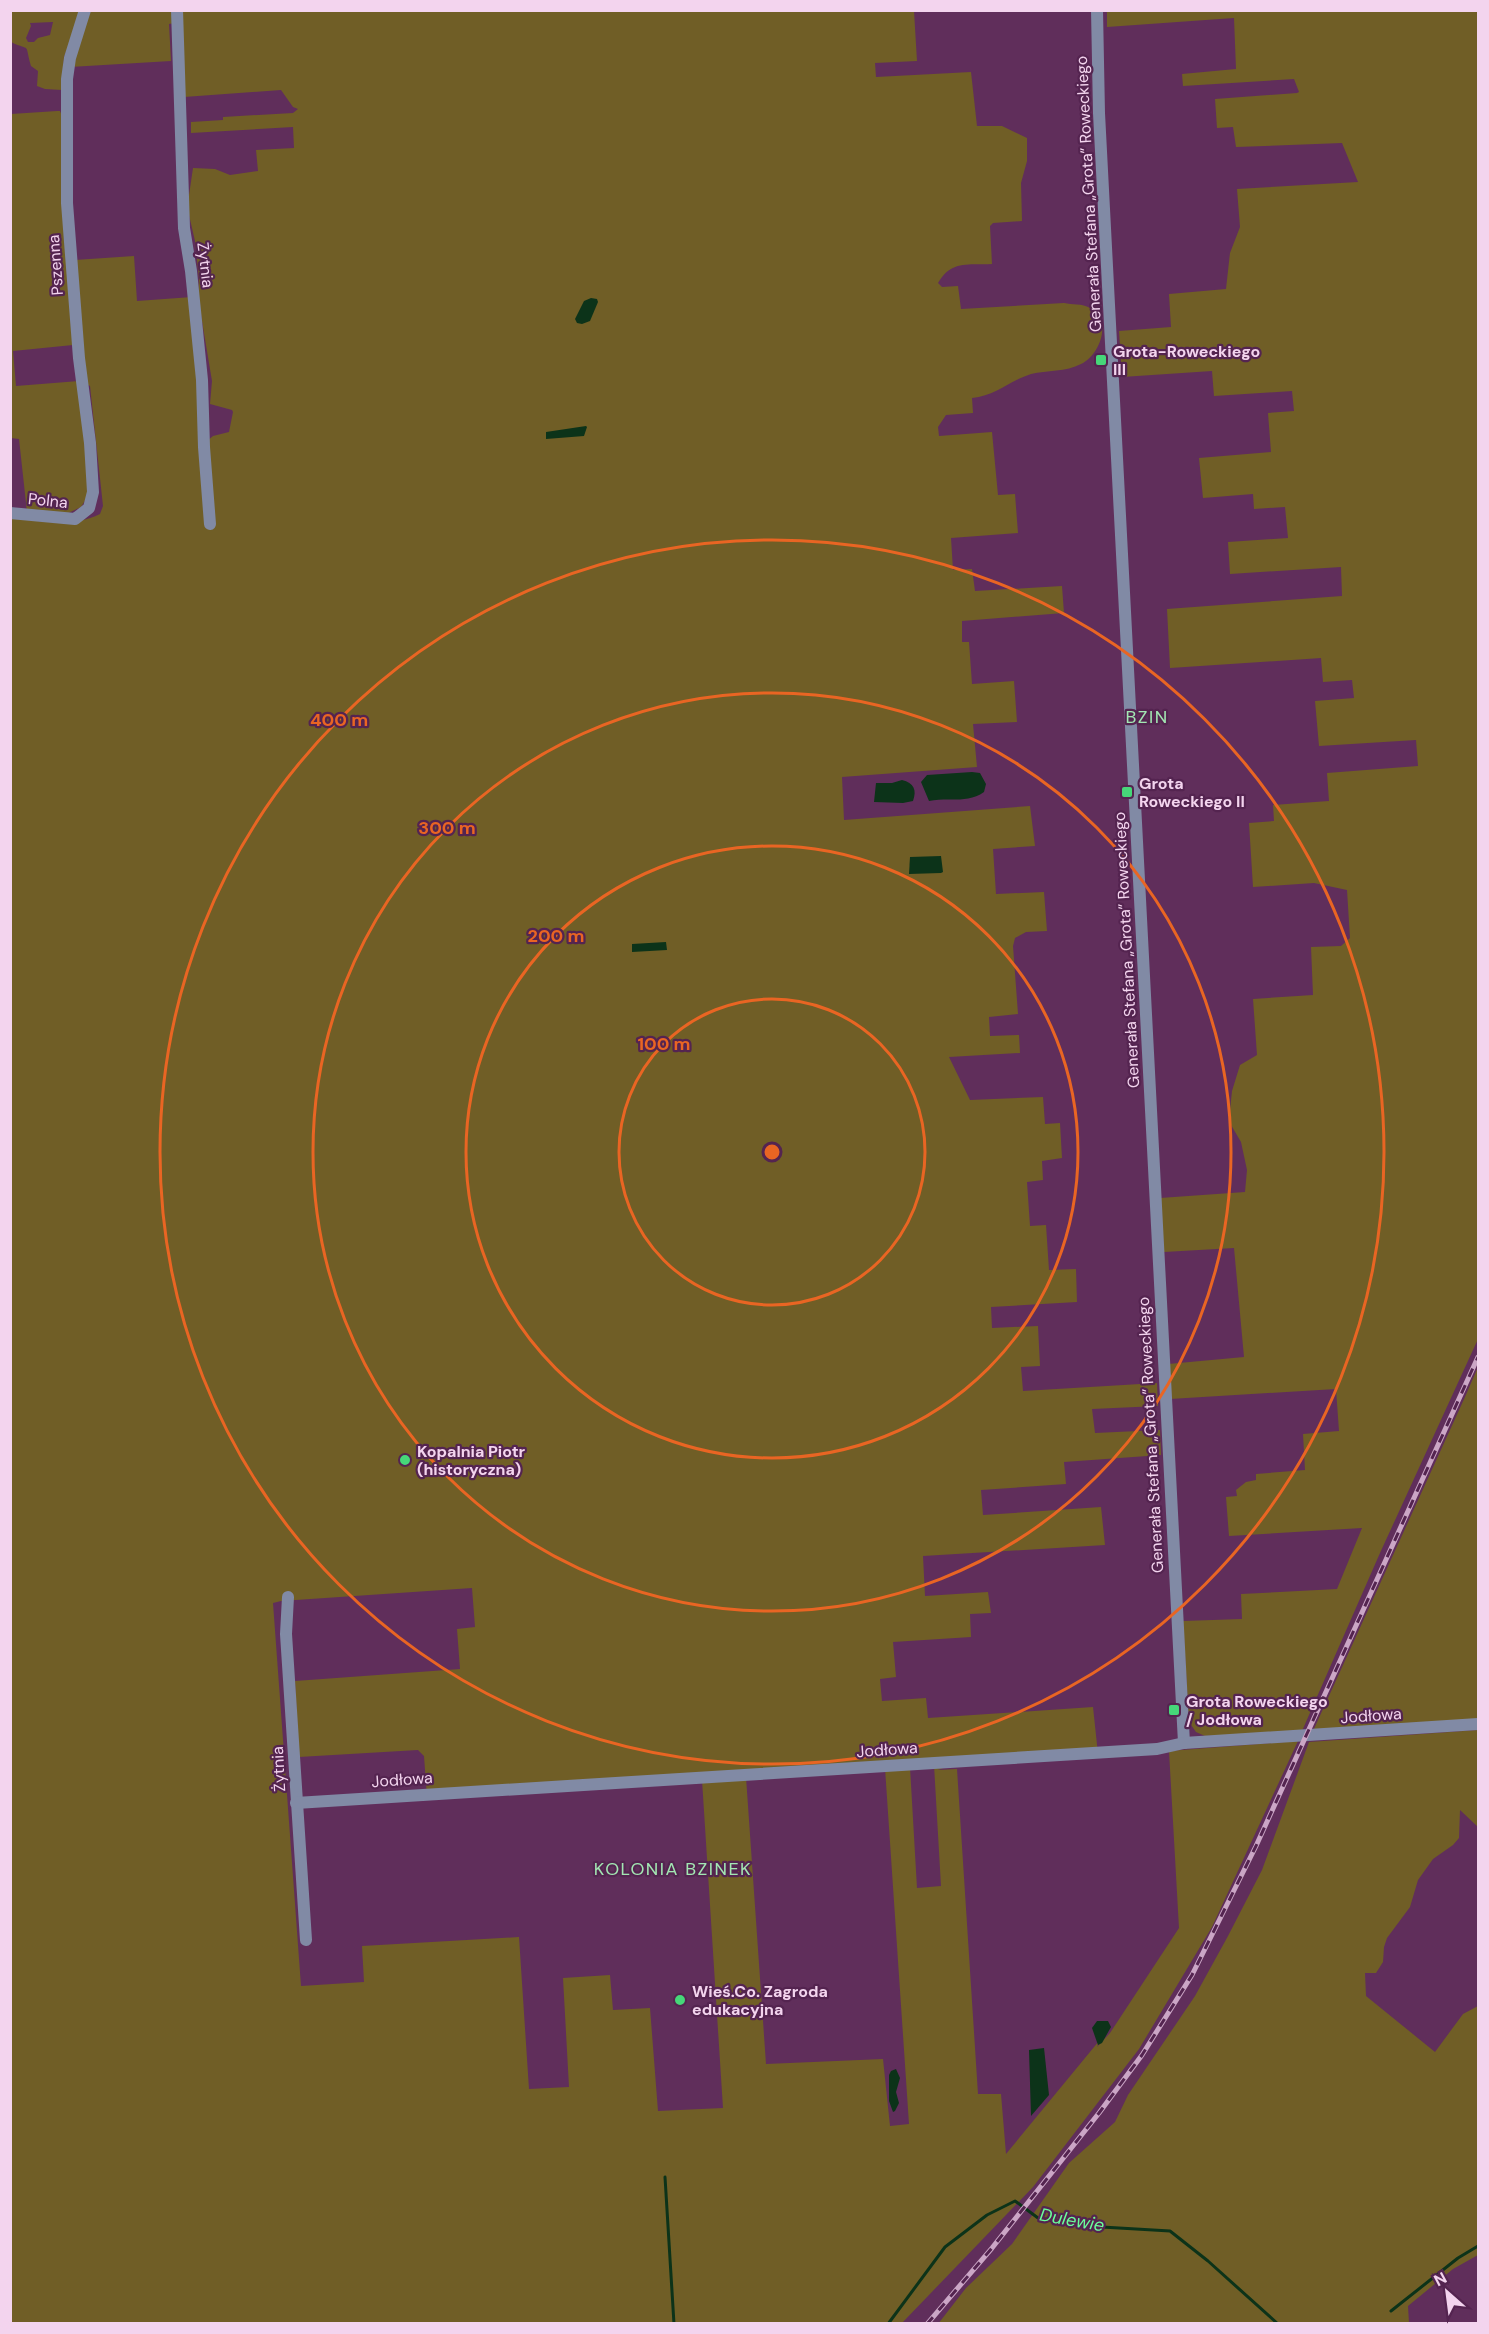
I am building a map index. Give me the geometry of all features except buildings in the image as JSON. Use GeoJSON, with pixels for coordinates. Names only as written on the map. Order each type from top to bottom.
{"type":"FeatureCollection","features":[{"type":"Feature","properties":{"kind":"street","name":"Pszenna"},"geometry":{"type":"LineString","coordinates":[[80,515],[89,508],[93,492],[90,443],[79,358],[67,203],[67,79],[70,57],[85,10]]}},
{"type":"Feature","properties":{"kind":"street","name":"Żytnia"},"geometry":{"type":"LineString","coordinates":[[177,10],[184,228],[191,271],[202,380],[210,524]]}},
{"type":"Feature","properties":{"kind":"street","name":"Generała Stefana „Grota” Roweckiego"},"geometry":{"type":"LineString","coordinates":[[1097,10],[1099,113],[1184,1743]]}},
{"type":"Feature","properties":{"kind":"street","name":"Polna"},"geometry":{"type":"LineString","coordinates":[[10,513],[66,519],[75,519],[80,515]]}},
{"type":"Feature","properties":{"kind":"street","name":"Żytnia"},"geometry":{"type":"LineString","coordinates":[[288,1597],[286,1634],[306,1940]]}},
{"type":"Feature","properties":{"kind":"street","name":"Jodłowa"},"geometry":{"type":"LineString","coordinates":[[296,1803],[1157,1749],[1184,1743],[1479,1724]]}},
{"type":"Feature","properties":{"kind":"shaded area"},"geometry":{"type":"Polygon","coordinates":[[[10,11],[82,11],[64,57],[62,90],[37,86],[38,71],[31,66],[26,48],[11,42],[10,11]],[[53,22],[30,23],[26,38],[28,42],[34,42],[38,38],[50,35],[53,22]]]}},
{"type":"Feature","properties":{"kind":"shaded area"},"geometry":{"type":"Polygon","coordinates":[[[88,11],[173,11],[175,23],[169,24],[171,61],[70,67],[88,11]]]}},
{"type":"Feature","properties":{"kind":"shaded area"},"geometry":{"type":"Polygon","coordinates":[[[179,11],[914,11],[917,61],[875,63],[876,77],[971,72],[977,126],[1002,126],[1027,138],[1027,161],[1021,183],[1022,221],[993,223],[990,226],[992,264],[968,264],[954,267],[938,283],[942,287],[958,286],[961,309],[1064,303],[1087,306],[1097,313],[1101,321],[1101,337],[1088,360],[1069,368],[1031,374],[981,397],[972,398],[973,413],[946,415],[938,427],[939,436],[992,432],[998,495],[1015,494],[1018,533],[951,538],[953,570],[972,569],[975,591],[1062,586],[1064,613],[962,621],[962,642],[969,642],[972,684],[1014,681],[1017,722],[973,724],[977,767],[842,777],[844,820],[1030,806],[1035,846],[993,849],[996,894],[1044,892],[1047,931],[1026,932],[1015,938],[1013,946],[1018,1014],[989,1017],[990,1036],[1019,1035],[1020,1053],[949,1057],[970,1100],[1043,1097],[1045,1124],[1060,1123],[1062,1158],[1042,1161],[1043,1180],[1027,1182],[1030,1226],[1046,1225],[1049,1270],[1076,1269],[1077,1302],[991,1307],[992,1328],[1038,1326],[1040,1366],[1021,1367],[1023,1391],[1157,1383],[1158,1406],[1092,1409],[1095,1433],[1160,1430],[1161,1455],[1064,1462],[1066,1484],[981,1490],[983,1515],[1101,1507],[1105,1545],[923,1556],[925,1596],[988,1592],[991,1613],[970,1614],[971,1637],[893,1642],[896,1677],[880,1679],[882,1701],[926,1698],[928,1718],[1093,1707],[1098,1754],[956,1763],[938,1770],[957,1769],[978,2094],[1001,2094],[1006,2154],[1099,2041],[1097,2047],[1110,2033],[1179,1928],[1169,1751],[1298,1741],[1212,1927],[1139,2049],[1033,2187],[902,2323],[11,2323],[10,518],[44,522],[78,521],[100,514],[103,506],[90,386],[84,383],[75,260],[134,256],[137,301],[192,297],[207,441],[213,436],[229,432],[232,410],[210,404],[212,381],[198,297],[199,278],[195,241],[189,215],[193,168],[215,169],[230,175],[258,171],[256,150],[294,148],[293,127],[191,133],[191,122],[223,120],[223,117],[293,113],[298,109],[293,107],[281,90],[184,97],[179,11]],[[472,1588],[273,1603],[301,1986],[364,1982],[362,1946],[519,1937],[529,2089],[569,2087],[563,1978],[610,1975],[613,2010],[650,2008],[658,2111],[723,2108],[702,1780],[427,1797],[424,1756],[418,1750],[299,1757],[295,1681],[460,1669],[457,1629],[475,1627],[472,1588]],[[934,1765],[910,1767],[917,1888],[941,1886],[934,1765]],[[885,1768],[746,1777],[766,2064],[883,2059],[890,2126],[909,2124],[885,1768]]]}},
{"type":"Feature","properties":{"kind":"shaded area"},"geometry":{"type":"Polygon","coordinates":[[[1107,11],[1478,11],[1478,1339],[1302,1731],[1205,1736],[1196,1732],[1189,1722],[1183,1621],[1242,1619],[1241,1594],[1337,1589],[1362,1528],[1229,1536],[1226,1497],[1237,1496],[1236,1490],[1246,1482],[1256,1480],[1256,1474],[1305,1470],[1303,1434],[1339,1431],[1336,1389],[1170,1399],[1168,1364],[1244,1357],[1234,1248],[1164,1252],[1160,1198],[1245,1192],[1247,1170],[1241,1142],[1231,1125],[1230,1110],[1232,1091],[1240,1065],[1257,1055],[1253,999],[1313,995],[1311,947],[1341,946],[1350,938],[1347,890],[1314,883],[1253,887],[1249,823],[1274,821],[1273,805],[1329,801],[1327,773],[1418,766],[1416,740],[1319,746],[1315,701],[1354,698],[1352,680],[1323,682],[1321,658],[1170,668],[1167,609],[1342,596],[1341,567],[1230,574],[1228,542],[1288,538],[1285,507],[1254,509],[1253,494],[1203,498],[1199,458],[1271,452],[1268,413],[1294,411],[1292,391],[1214,396],[1212,371],[1122,377],[1119,331],[1171,327],[1169,294],[1226,289],[1230,253],[1240,227],[1237,189],[1358,182],[1342,143],[1236,147],[1233,127],[1217,128],[1215,99],[1297,93],[1299,92],[1294,79],[1183,86],[1182,74],[1236,69],[1234,18],[1107,27],[1107,11]]]}},
{"type":"Feature","properties":{"kind":"shaded area"},"geometry":{"type":"Polygon","coordinates":[[[60,111],[73,345],[13,351],[16,386],[79,381],[90,488],[81,507],[64,515],[27,512],[19,439],[11,438],[11,114],[60,111]]]}},
{"type":"Feature","properties":{"kind":"shaded area"},"geometry":{"type":"Polygon","coordinates":[[[591,298],[597,299],[598,302],[590,321],[577,323],[575,319],[584,301],[591,298]]]}},
{"type":"Feature","properties":{"kind":"shaded area"},"geometry":{"type":"Polygon","coordinates":[[[586,426],[584,436],[546,439],[546,432],[586,426]]]}},
{"type":"Feature","properties":{"kind":"shaded area"},"geometry":{"type":"Polygon","coordinates":[[[980,773],[986,784],[984,792],[971,798],[929,801],[921,782],[927,775],[980,773]]]}},
{"type":"Feature","properties":{"kind":"shaded area"},"geometry":{"type":"Polygon","coordinates":[[[902,780],[914,788],[913,801],[874,802],[876,783],[892,783],[902,780]]]}},
{"type":"Feature","properties":{"kind":"shaded area"},"geometry":{"type":"Polygon","coordinates":[[[941,856],[943,872],[909,874],[910,857],[941,856]]]}},
{"type":"Feature","properties":{"kind":"shaded area"},"geometry":{"type":"Polygon","coordinates":[[[666,942],[667,950],[632,952],[632,944],[666,942]]]}},
{"type":"Feature","properties":{"kind":"shaded area"},"geometry":{"type":"Polygon","coordinates":[[[1478,1367],[1478,1719],[1313,1731],[1465,1397],[1478,1367]]]}},
{"type":"Feature","properties":{"kind":"shaded area"},"geometry":{"type":"Polygon","coordinates":[[[1478,1730],[1478,1827],[1460,1810],[1459,1838],[1433,1859],[1418,1880],[1410,1907],[1387,1938],[1383,1962],[1376,1973],[1365,1973],[1366,1996],[1435,2052],[1463,2014],[1478,2006],[1478,2255],[1453,2269],[1408,2306],[1409,2323],[938,2324],[966,2288],[1012,2244],[1069,2163],[1115,2122],[1128,2095],[1195,1996],[1262,1870],[1309,1742],[1478,1730]]]}},
{"type":"Feature","properties":{"kind":"shaded area"},"geometry":{"type":"Polygon","coordinates":[[[1097,2021],[1108,2021],[1111,2027],[1102,2043],[1098,2045],[1092,2028],[1097,2021]]]}},
{"type":"Feature","properties":{"kind":"shaded area"},"geometry":{"type":"Polygon","coordinates":[[[1044,2048],[1049,2095],[1031,2116],[1029,2050],[1044,2048]]]}},
{"type":"Feature","properties":{"kind":"shaded area"},"geometry":{"type":"Polygon","coordinates":[[[896,2069],[900,2078],[896,2092],[899,2103],[893,2112],[889,2101],[889,2075],[896,2069]]]}},
{"type":"Feature","properties":{"kind":"waterway"},"geometry":{"type":"LineString","coordinates":[[665,2177],[674,2324]]}},
{"type":"Feature","properties":{"kind":"waterway","name":"Dulewie"},"geometry":{"type":"LineString","coordinates":[[888,2324],[945,2247],[987,2215],[1015,2201],[1038,2218],[1085,2226],[1170,2231],[1208,2261],[1278,2324]]}},
{"type":"Feature","properties":{"kind":"waterway","name":"Dulewie"},"geometry":{"type":"LineString","coordinates":[[1391,2311],[1458,2258],[1478,2246]]}},
{"type":"Feature","properties":{"kind":"railway"},"geometry":{"type":"LineString","coordinates":[[927,2324],[992,2248],[1099,2113],[1142,2055],[1192,1975],[1256,1846],[1478,1357]]}},
{"type":"Feature","properties":{"kind":"place","name":"Grota-Roweckiego III"},"geometry":{"type":"Point","coordinates":[1101,360]}},
{"type":"Feature","properties":{"kind":"place","name":"Grota Roweckiego II"},"geometry":{"type":"Point","coordinates":[1127,792]}},
{"type":"Feature","properties":{"kind":"place","name":"Kopalnia Piotr (historyczna)"},"geometry":{"type":"Point","coordinates":[405,1460]}},
{"type":"Feature","properties":{"kind":"place","name":"Grota Roweckiego / Jodłowa"},"geometry":{"type":"Point","coordinates":[1174,1710]}},
{"type":"Feature","properties":{"kind":"place","name":"Wieś.Co. Zagroda edukacyjna"},"geometry":{"type":"Point","coordinates":[680,2000]}},
{"type":"Feature","properties":{"kind":"district","name":"BZIN"},"geometry":{"type":"Point","coordinates":[1147,717]}},
{"type":"Feature","properties":{"kind":"district","name":"KOLONIA BZINEK"},"geometry":{"type":"Point","coordinates":[673,1869]}}]}
